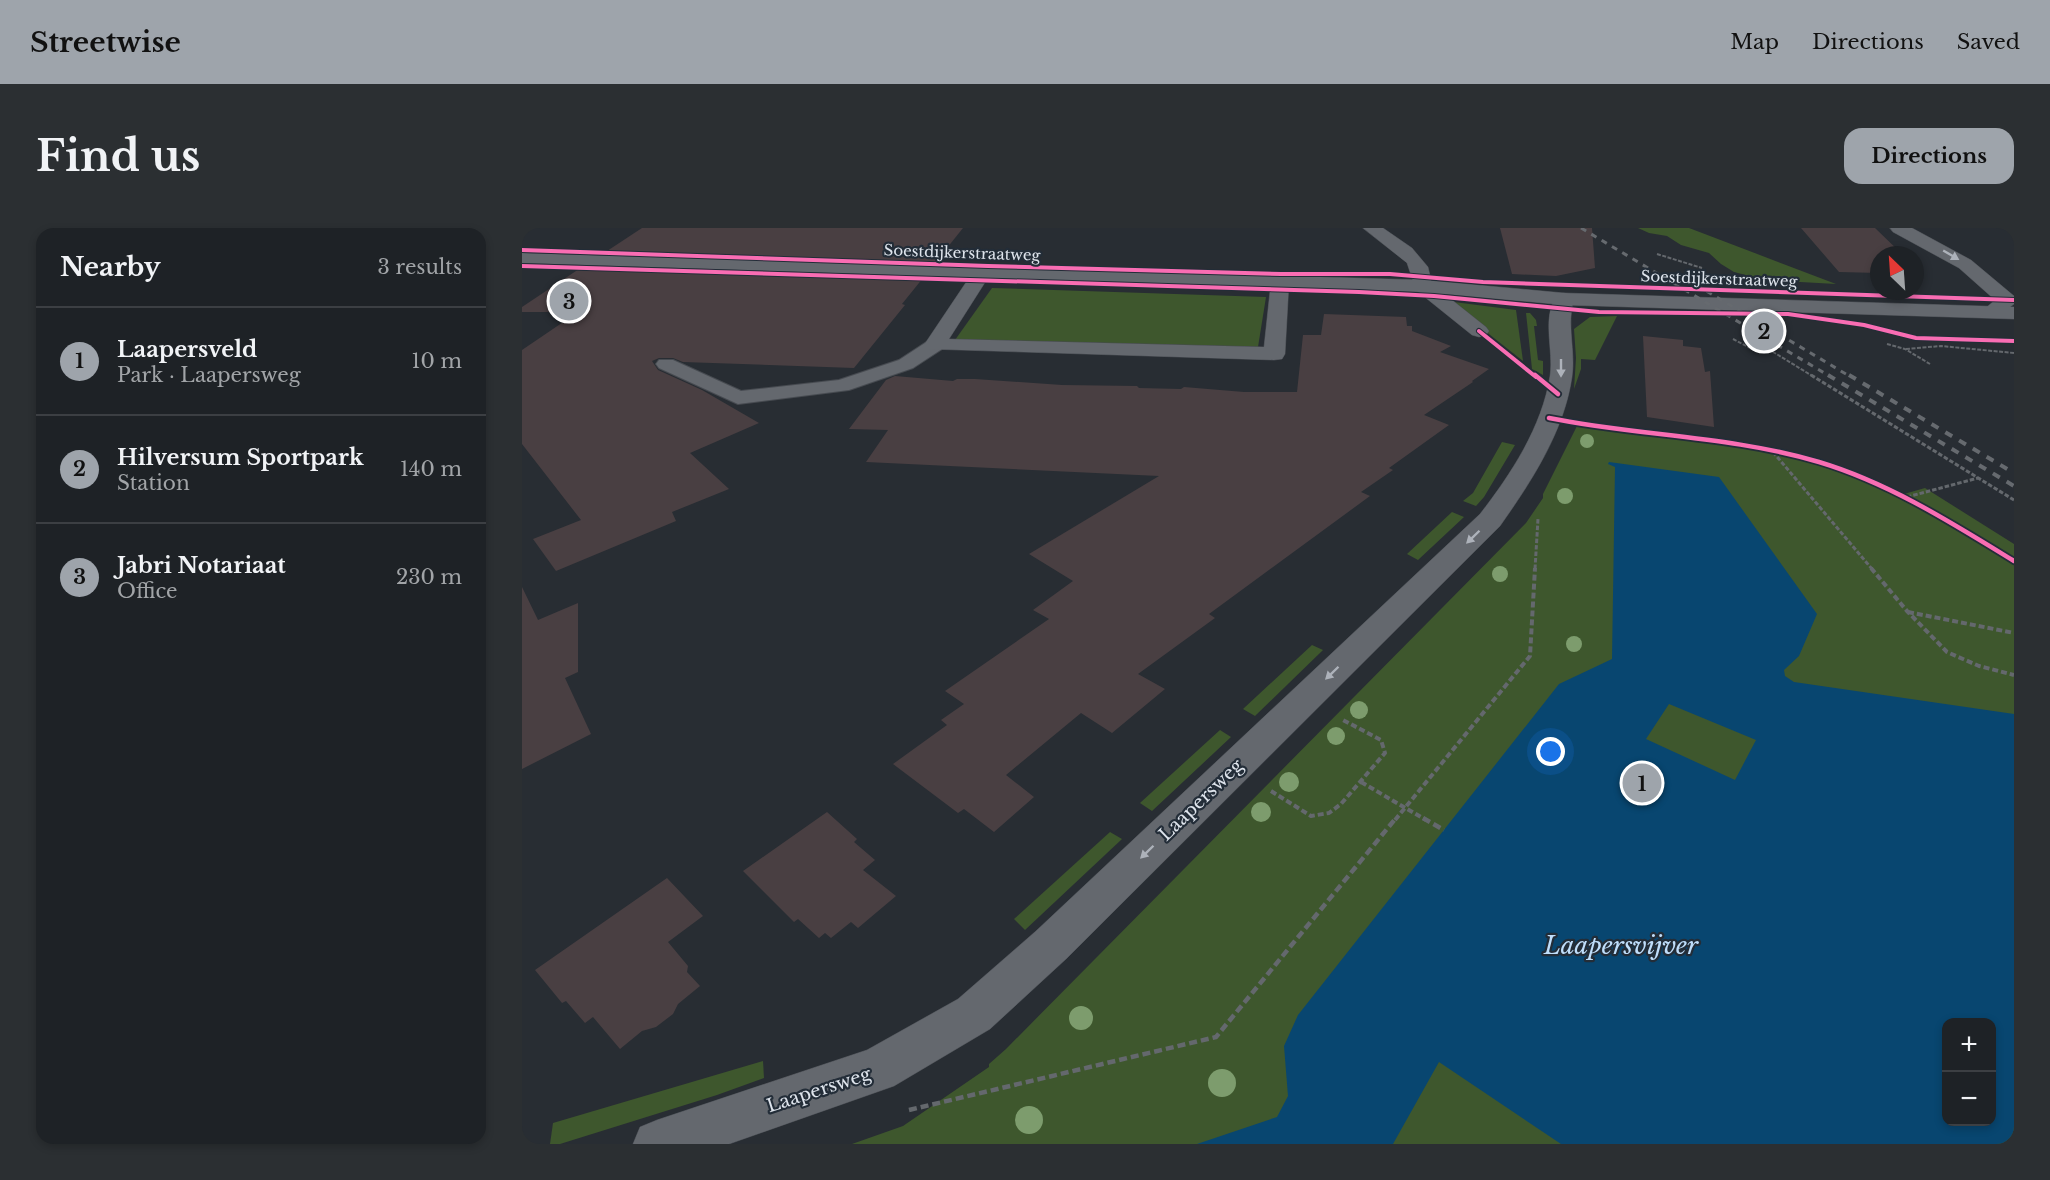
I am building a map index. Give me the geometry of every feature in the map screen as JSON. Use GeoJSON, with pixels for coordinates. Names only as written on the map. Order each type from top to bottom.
{"type":"FeatureCollection","features":[{"type":"Feature","properties":{"kind":"street"},"geometry":{"type":"LineString","coordinates":[[1372,228],[1417,262],[1424,276],[1423,286],[1479,331]]}},
{"type":"Feature","properties":{"kind":"street"},"geometry":{"type":"LineString","coordinates":[[1899,228],[1916,235],[1965,264],[2007,300],[1990,313]]}},
{"type":"Feature","properties":{"kind":"street","name":"Soestdijkerstraatweg"},"geometry":{"type":"LineString","coordinates":[[522,258],[1423,286],[1564,298],[2014,314]]}},
{"type":"Feature","properties":{"kind":"street","name":"Soestdijkerstraatweg"},"geometry":{"type":"LineString","coordinates":[[935,345],[982,273]]}},
{"type":"Feature","properties":{"kind":"street"},"geometry":{"type":"LineString","coordinates":[[935,345],[1274,354],[1280,282]]}},
{"type":"Feature","properties":{"kind":"street","name":"Laapersweg"},"geometry":{"type":"LineString","coordinates":[[657,1144],[878,1071],[974,1014],[1051,945],[1490,520],[1514,488],[1552,414],[1562,374],[1558,313],[1564,298]]}},
{"type":"Feature","properties":{"kind":"lane"},"geometry":{"type":"LineString","coordinates":[[666,364],[738,398],[842,386],[906,364],[935,345]]}},
{"type":"Feature","properties":{"kind":"path"},"geometry":{"type":"LineString","coordinates":[[1731,338],[1754,350],[1765,347],[2014,500]]}},
{"type":"Feature","properties":{"kind":"path"},"geometry":{"type":"LineString","coordinates":[[1927,339],[1959,340]]}},
{"type":"Feature","properties":{"kind":"path"},"geometry":{"type":"LineString","coordinates":[[1905,349],[1941,346],[2014,353]]}},
{"type":"Feature","properties":{"kind":"path"},"geometry":{"type":"LineString","coordinates":[[1762,450],[1782,453]]}},
{"type":"Feature","properties":{"kind":"path"},"geometry":{"type":"LineString","coordinates":[[1773,452],[1907,611],[1947,652],[1978,666],[2014,675]]}},
{"type":"Feature","properties":{"kind":"path"},"geometry":{"type":"LineString","coordinates":[[1906,497],[1978,478]]}},
{"type":"Feature","properties":{"kind":"path"},"geometry":{"type":"LineString","coordinates":[[1897,493],[1916,503]]}},
{"type":"Feature","properties":{"kind":"path"},"geometry":{"type":"LineString","coordinates":[[899,1113],[1216,1037],[1530,656],[1538,516]]}},
{"type":"Feature","properties":{"kind":"path"},"geometry":{"type":"LineString","coordinates":[[1907,611],[2014,633]]}},
{"type":"Feature","properties":{"kind":"path"},"geometry":{"type":"LineString","coordinates":[[1261,784],[1311,816],[1329,813],[1341,804],[1385,753],[1381,740],[1340,719]]}},
{"type":"Feature","properties":{"kind":"path"},"geometry":{"type":"LineString","coordinates":[[1361,783],[1443,830]]}},
{"type":"Feature","properties":{"kind":"green space"},"geometry":{"type":"Polygon","coordinates":[[[1638,228],[1689,228],[1836,284],[1765,280],[1734,272],[1709,253],[1681,245],[1667,236],[1649,233],[1638,228]]]}},
{"type":"Feature","properties":{"kind":"green space"},"geometry":{"type":"Polygon","coordinates":[[[992,288],[1266,297],[1258,347],[955,340],[992,288]]]}},
{"type":"Feature","properties":{"kind":"green space"},"geometry":{"type":"Polygon","coordinates":[[[1454,302],[1516,310],[1523,361],[1475,323],[1454,302]]]}},
{"type":"Feature","properties":{"kind":"green space"},"geometry":{"type":"Polygon","coordinates":[[[1526,313],[1530,313],[1536,320],[1537,326],[1534,326],[1538,360],[1543,361],[1543,375],[1532,369],[1526,313]]]}},
{"type":"Feature","properties":{"kind":"green space"},"geometry":{"type":"Polygon","coordinates":[[[1617,316],[1595,360],[1581,359],[1581,369],[1574,389],[1576,358],[1574,329],[1590,317],[1617,316]]]}},
{"type":"Feature","properties":{"kind":"green space"},"geometry":{"type":"Polygon","coordinates":[[[1579,422],[1757,444],[1842,466],[1904,494],[1925,488],[2014,544],[2014,1144],[852,1144],[903,1126],[989,1067],[989,1064],[1526,523],[1543,498],[1579,422]]]}},
{"type":"Feature","properties":{"kind":"green space"},"geometry":{"type":"Polygon","coordinates":[[[1502,442],[1515,445],[1484,497],[1476,506],[1463,501],[1473,493],[1502,442]]]}},
{"type":"Feature","properties":{"kind":"green space"},"geometry":{"type":"Polygon","coordinates":[[[1452,512],[1464,517],[1418,560],[1407,554],[1452,512]]]}},
{"type":"Feature","properties":{"kind":"green space"},"geometry":{"type":"Polygon","coordinates":[[[1312,645],[1323,650],[1255,716],[1243,709],[1312,645]]]}},
{"type":"Feature","properties":{"kind":"green space"},"geometry":{"type":"Polygon","coordinates":[[[1220,730],[1231,737],[1152,811],[1140,803],[1220,730]]]}},
{"type":"Feature","properties":{"kind":"green space"},"geometry":{"type":"Polygon","coordinates":[[[1110,832],[1122,839],[1025,930],[1014,919],[1110,832]]]}},
{"type":"Feature","properties":{"kind":"green space"},"geometry":{"type":"Polygon","coordinates":[[[763,1061],[764,1078],[560,1144],[550,1144],[553,1123],[763,1061]]]}},
{"type":"Feature","properties":{"kind":"water","name":"Laapersvijver"},"geometry":{"type":"Polygon","coordinates":[[[1609,462],[1719,477],[1817,614],[1799,656],[1784,670],[1785,676],[1794,682],[2014,714],[2014,1144],[1561,1144],[1439,1062],[1393,1144],[1197,1144],[1277,1117],[1288,1096],[1284,1046],[1298,1015],[1559,684],[1612,659],[1615,467],[1608,464],[1609,462]],[[1669,704],[1646,739],[1735,780],[1756,740],[1669,704]]]}},
{"type":"Feature","properties":{"kind":"building"},"geometry":{"type":"Polygon","coordinates":[[[642,228],[963,228],[935,263],[604,253],[642,228]]]}},
{"type":"Feature","properties":{"kind":"building"},"geometry":{"type":"Polygon","coordinates":[[[1500,228],[1592,228],[1595,268],[1556,276],[1512,274],[1500,228]]]}},
{"type":"Feature","properties":{"kind":"building"},"geometry":{"type":"Polygon","coordinates":[[[1801,228],[1875,228],[1894,246],[1870,246],[1870,273],[1839,272],[1801,228]]]}},
{"type":"Feature","properties":{"kind":"building"},"geometry":{"type":"Polygon","coordinates":[[[582,267],[923,278],[902,304],[905,305],[854,368],[683,362],[673,358],[659,358],[652,361],[658,370],[702,390],[759,423],[690,453],[729,489],[672,512],[676,521],[556,571],[533,539],[581,520],[522,444],[522,350],[578,312],[522,312],[522,307],[582,267]]]}},
{"type":"Feature","properties":{"kind":"building"},"geometry":{"type":"Polygon","coordinates":[[[1324,314],[1406,317],[1407,326],[1412,326],[1412,331],[1451,346],[1440,352],[1489,369],[1424,415],[1449,425],[1389,468],[1393,470],[1361,492],[1370,496],[1209,614],[1215,618],[1138,674],[1165,689],[1112,733],[1081,713],[1006,775],[1034,797],[994,832],[964,809],[958,813],[893,764],[947,725],[941,720],[964,704],[945,691],[1049,619],[1033,610],[1073,581],[1029,554],[1159,476],[866,462],[888,430],[849,429],[886,380],[895,376],[953,381],[975,379],[1062,385],[1297,392],[1303,335],[1321,335],[1324,314]]]}},
{"type":"Feature","properties":{"kind":"building"},"geometry":{"type":"Polygon","coordinates":[[[1643,336],[1683,340],[1683,346],[1701,348],[1705,372],[1710,371],[1714,427],[1647,417],[1643,336]]]}},
{"type":"Feature","properties":{"kind":"building"},"geometry":{"type":"Polygon","coordinates":[[[522,587],[538,620],[578,603],[578,672],[565,678],[591,734],[522,769],[522,587]]]}},
{"type":"Feature","properties":{"kind":"building"},"geometry":{"type":"Polygon","coordinates":[[[827,812],[857,839],[854,842],[875,860],[863,870],[896,896],[858,928],[851,922],[831,938],[825,933],[819,938],[798,919],[794,922],[743,871],[827,812]]]}},
{"type":"Feature","properties":{"kind":"building"},"geometry":{"type":"Polygon","coordinates":[[[667,878],[703,916],[668,942],[688,966],[687,972],[700,986],[678,1004],[673,1014],[656,1027],[642,1031],[620,1049],[593,1017],[585,1023],[566,1001],[562,1003],[535,970],[667,878]]]}},
{"type":"Feature","properties":{"kind":"railway"},"geometry":{"type":"LineString","coordinates":[[1581,228],[1831,377]]}},
{"type":"Feature","properties":{"kind":"railway"},"geometry":{"type":"LineString","coordinates":[[1686,279],[1851,377]]}},
{"type":"Feature","properties":{"kind":"railway"},"geometry":{"type":"LineString","coordinates":[[1828,375],[2014,486]]}},
{"type":"Feature","properties":{"kind":"railway"},"geometry":{"type":"LineString","coordinates":[[1849,375],[2014,473]]}},
{"type":"Feature","properties":{"kind":"cycle path"},"geometry":{"type":"LineString","coordinates":[[522,250],[988,266],[1281,274],[1390,274],[1483,282],[2014,300]]}},
{"type":"Feature","properties":{"kind":"cycle path"},"geometry":{"type":"LineString","coordinates":[[522,266],[1359,292],[1434,296],[1599,312],[1788,314],[1864,325],[1916,338],[2014,341]]}},
{"type":"Feature","properties":{"kind":"cycle path"},"geometry":{"type":"LineString","coordinates":[[1479,331],[1558,394]]}},
{"type":"Feature","properties":{"kind":"cycle path"},"geometry":{"type":"LineString","coordinates":[[1549,418],[1616,430],[1753,447],[1819,462],[1871,481],[1895,493],[2014,561]]}},
{"type":"Feature","properties":{"kind":"place","name":"Jabri Notariaat"},"geometry":{"type":"Point","coordinates":[569,301]}},
{"type":"Feature","properties":{"kind":"place","name":"Hilversum Sportpark"},"geometry":{"type":"Point","coordinates":[1764,331]}},
{"type":"Feature","properties":{"kind":"place","name":"Laapersveld"},"geometry":{"type":"Point","coordinates":[1642,783]}}]}
